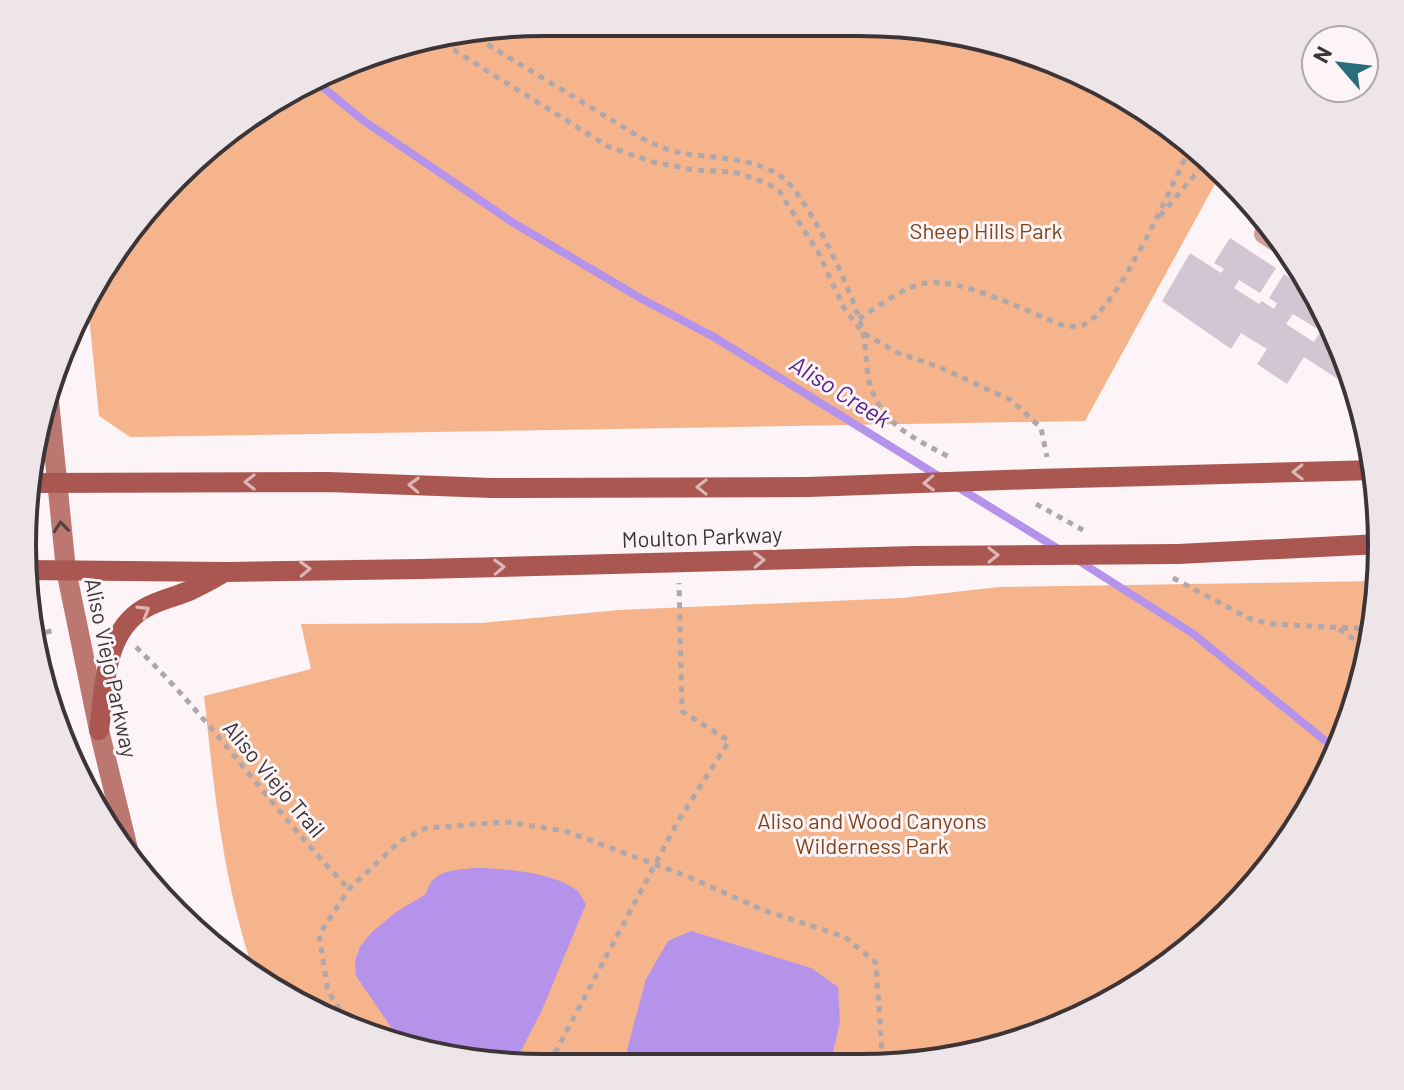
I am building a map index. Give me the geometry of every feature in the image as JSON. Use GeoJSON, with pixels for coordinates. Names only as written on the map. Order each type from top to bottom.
{"type":"FeatureCollection","features":[{"type":"Feature","properties":{"kind":"main road","name":"Aliso Viejo Parkway"},"geometry":{"type":"LineString","coordinates":[[51,422],[66,570],[123,830]]}},
{"type":"Feature","properties":{"kind":"main road"},"geometry":{"type":"LineString","coordinates":[[40,483],[328,482],[492,488],[808,487],[1362,470]]}},
{"type":"Feature","properties":{"kind":"main road","name":"Moulton Parkway"},"geometry":{"type":"LineString","coordinates":[[37,570],[227,572],[915,556],[1178,554],[1368,545]]}},
{"type":"Feature","properties":{"kind":"main road"},"geometry":{"type":"LineString","coordinates":[[99,730],[108,661],[112,647],[127,623],[148,607],[227,572]]}},
{"type":"Feature","properties":{"kind":"path"},"geometry":{"type":"LineString","coordinates":[[480,40],[643,139],[673,152],[756,165],[782,177],[796,191],[840,268],[863,333],[867,379],[877,403],[898,429],[954,460]]}},
{"type":"Feature","properties":{"kind":"path"},"geometry":{"type":"LineString","coordinates":[[447,46],[609,147],[653,162],[694,170],[734,172],[767,183],[779,191],[818,252],[844,308],[863,333],[898,353],[939,367],[1011,400],[1041,428],[1042,479]]}},
{"type":"Feature","properties":{"kind":"path"},"geometry":{"type":"LineString","coordinates":[[859,319],[925,283],[954,284],[1064,326],[1083,325],[1105,307],[1154,223],[1186,155]]}},
{"type":"Feature","properties":{"kind":"path"},"geometry":{"type":"LineString","coordinates":[[1154,223],[1201,168]]}},
{"type":"Feature","properties":{"kind":"path"},"geometry":{"type":"LineString","coordinates":[[1024,498],[1094,536]]}},
{"type":"Feature","properties":{"kind":"path"},"geometry":{"type":"LineString","coordinates":[[555,1053],[677,823],[729,741],[682,711],[679,562]]}},
{"type":"Feature","properties":{"kind":"path"},"geometry":{"type":"LineString","coordinates":[[1164,574],[1248,618],[1270,624],[1361,628]]}},
{"type":"Feature","properties":{"kind":"path"},"geometry":{"type":"LineString","coordinates":[[1338,629],[1359,640]]}},
{"type":"Feature","properties":{"kind":"path","name":"Aliso Viejo Trail"},"geometry":{"type":"LineString","coordinates":[[177,686],[304,843],[349,889]]}},
{"type":"Feature","properties":{"kind":"path"},"geometry":{"type":"LineString","coordinates":[[340,1011],[328,991],[319,935],[349,889],[399,842],[426,828],[507,822],[565,831],[763,910],[845,937],[876,963],[882,1052]]}},
{"type":"Feature","properties":{"kind":"green space","name":"Sheep Hills Park"},"geometry":{"type":"Polygon","coordinates":[[[545,36],[859,36],[925,40],[991,53],[1084,88],[1169,141],[1216,182],[1085,421],[130,437],[99,416],[89,318],[122,262],[162,209],[209,162],[290,104],[381,63],[446,46],[479,40],[545,36]]]}},
{"type":"Feature","properties":{"kind":"green space","name":"Aliso and Wood Canyons Wilderness Park"},"geometry":{"type":"Polygon","coordinates":[[[1367,581],[1358,644],[1341,709],[1316,770],[1282,828],[1242,881],[1195,928],[1142,968],[1084,1002],[991,1037],[892,1053],[512,1053],[446,1044],[381,1027],[320,1002],[250,959],[228,875],[204,696],[311,669],[301,624],[481,623],[619,610],[902,598],[999,587],[1367,581]]]}},
{"type":"Feature","properties":{"kind":"shaded area"},"geometry":{"type":"Polygon","coordinates":[[[474,868],[540,875],[577,890],[586,904],[542,1010],[521,1051],[516,1053],[479,1050],[394,1031],[356,976],[355,961],[360,947],[372,932],[396,912],[426,894],[438,876],[474,868]]]}},
{"type":"Feature","properties":{"kind":"shaded area"},"geometry":{"type":"Polygon","coordinates":[[[691,931],[811,968],[838,987],[840,1022],[833,1054],[629,1054],[627,1050],[646,979],[668,941],[691,931]]]}},
{"type":"Feature","properties":{"kind":"building"},"geometry":{"type":"Polygon","coordinates":[[[1230,238],[1276,268],[1260,293],[1239,280],[1234,288],[1259,304],[1262,301],[1274,309],[1277,303],[1269,298],[1284,274],[1293,280],[1318,325],[1316,328],[1293,314],[1286,324],[1314,342],[1321,331],[1341,381],[1304,357],[1287,384],[1257,364],[1267,349],[1241,333],[1231,349],[1162,301],[1190,253],[1221,273],[1224,269],[1214,263],[1230,238]]]}},
{"type":"Feature","properties":{"kind":"waterway","name":"Aliso Creek"},"geometry":{"type":"LineString","coordinates":[[322,87],[364,121],[512,222],[640,298],[714,337],[940,477]]}},
{"type":"Feature","properties":{"kind":"waterway","name":"Aliso Creek"},"geometry":{"type":"LineString","coordinates":[[956,486],[1060,550]]}},
{"type":"Feature","properties":{"kind":"waterway","name":"Aliso Creek"},"geometry":{"type":"LineString","coordinates":[[1079,561],[1192,633],[1328,743]]}}]}
